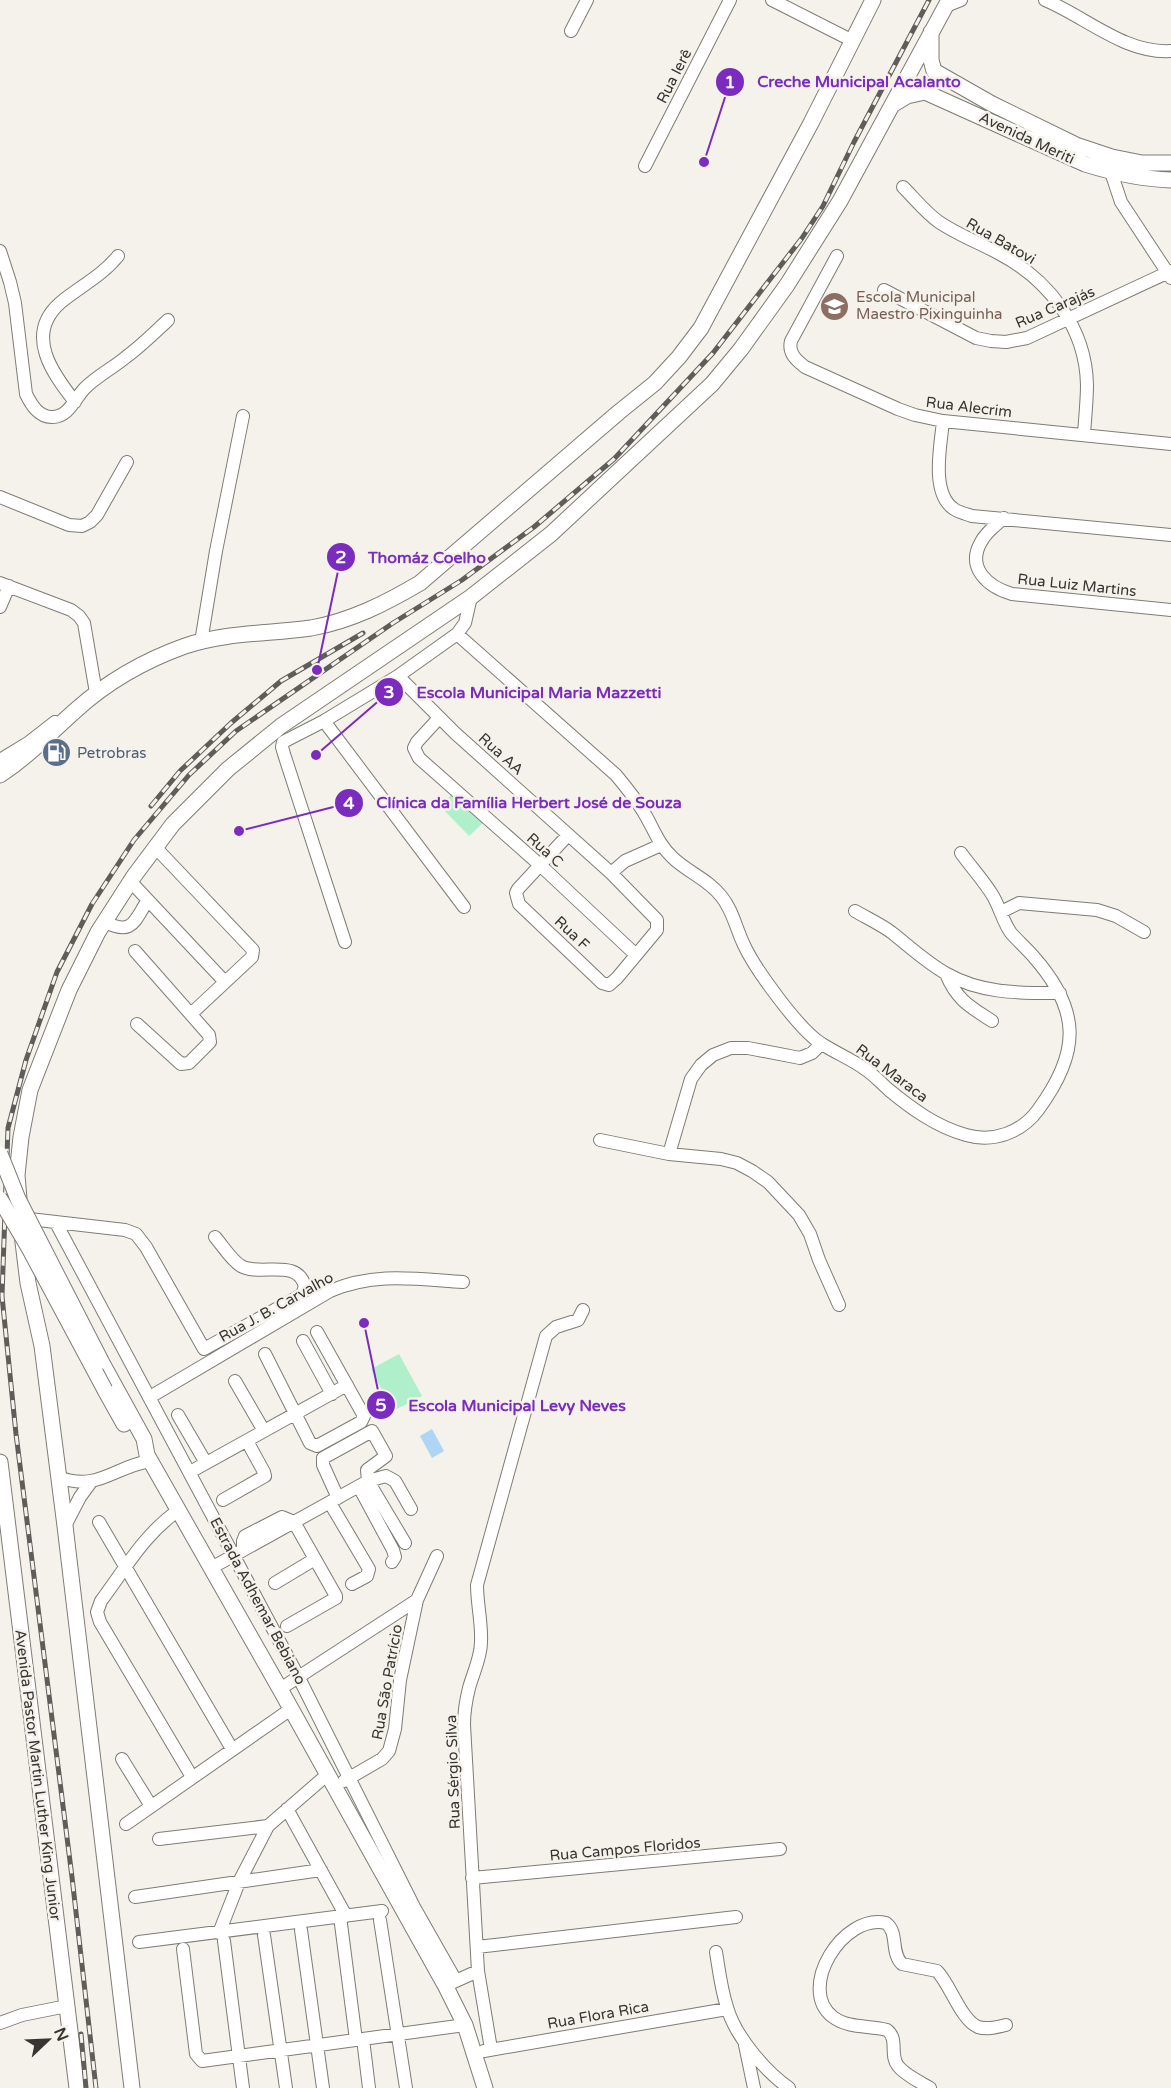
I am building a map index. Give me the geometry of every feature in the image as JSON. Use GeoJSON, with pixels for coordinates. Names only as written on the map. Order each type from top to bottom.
{"type":"FeatureCollection","features":[{"type":"Feature","properties":{"kind":"main road"},"geometry":{"type":"LineString","coordinates":[[0,775],[39,746],[76,709],[96,693],[128,672],[157,658],[201,642],[234,636],[312,628],[338,622],[383,604],[420,583],[655,383],[668,371],[701,328],[873,0]]}},
{"type":"Feature","properties":{"kind":"main road"},"geometry":{"type":"LineString","coordinates":[[132,2088],[65,1526],[42,1346],[24,1260],[24,1219],[17,1175],[30,1090],[69,990],[105,922],[130,882],[173,824],[201,794],[281,726],[471,597],[551,534],[712,384],[741,349],[787,285],[840,201],[947,3]]}},
{"type":"Feature","properties":{"kind":"main road"},"geometry":{"type":"LineString","coordinates":[[890,107],[908,96],[925,92],[926,76],[941,71],[931,60],[931,30]]}},
{"type":"Feature","properties":{"kind":"main road","name":"Avenida Meriti"},"geometry":{"type":"LineString","coordinates":[[941,71],[989,102],[1076,145],[1112,158],[1142,163],[1171,163]]}},
{"type":"Feature","properties":{"kind":"main road","name":"Avenida Meriti"},"geometry":{"type":"LineString","coordinates":[[925,92],[1059,154],[1111,172],[1140,178],[1171,180]]}},
{"type":"Feature","properties":{"kind":"main road"},"geometry":{"type":"LineString","coordinates":[[0,1155],[24,1219]]}},
{"type":"Feature","properties":{"kind":"main road","name":"Estrada Adhemar Bebiano"},"geometry":{"type":"LineString","coordinates":[[0,1199],[135,1444],[148,1458],[179,1510],[331,1780],[451,1983],[485,2088]]}},
{"type":"Feature","properties":{"kind":"main road","name":"Estrada Adhemar Bebiano"},"geometry":{"type":"LineString","coordinates":[[24,1219],[144,1439],[148,1458]]}},
{"type":"Feature","properties":{"kind":"main road","name":"Avenida Pastor Martin Luther King Junior"},"geometry":{"type":"LineString","coordinates":[[0,1462],[77,2088]]}},
{"type":"Feature","properties":{"kind":"street"},"geometry":{"type":"LineString","coordinates":[[571,31],[587,0]]}},
{"type":"Feature","properties":{"kind":"street","name":"Rua Ierê"},"geometry":{"type":"LineString","coordinates":[[645,166],[730,0]]}},
{"type":"Feature","properties":{"kind":"street"},"geometry":{"type":"LineString","coordinates":[[772,0],[853,41]]}},
{"type":"Feature","properties":{"kind":"street"},"geometry":{"type":"LineString","coordinates":[[947,3],[961,0]]}},
{"type":"Feature","properties":{"kind":"street"},"geometry":{"type":"LineString","coordinates":[[1045,0],[1132,45],[1145,50],[1171,51]]}},
{"type":"Feature","properties":{"kind":"street"},"geometry":{"type":"LineString","coordinates":[[1111,172],[1121,202],[1170,274]]}},
{"type":"Feature","properties":{"kind":"street","name":"Rua Batovi"},"geometry":{"type":"LineString","coordinates":[[903,187],[939,222],[1022,267],[1052,295],[1070,319],[1084,361],[1087,384],[1084,435]]}},
{"type":"Feature","properties":{"kind":"street"},"geometry":{"type":"LineString","coordinates":[[0,251],[15,303],[26,394],[38,412],[50,417],[63,413],[85,388],[128,356],[168,320]]}},
{"type":"Feature","properties":{"kind":"street"},"geometry":{"type":"LineString","coordinates":[[75,402],[58,381],[46,359],[44,343],[46,321],[60,303],[103,272],[118,256]]}},
{"type":"Feature","properties":{"kind":"street","name":"Rua Alecrim"},"geometry":{"type":"LineString","coordinates":[[837,256],[789,347],[791,353],[805,367],[861,390],[898,409],[943,421],[1171,444]]}},
{"type":"Feature","properties":{"kind":"street","name":"Rua Carajás"},"geometry":{"type":"LineString","coordinates":[[884,290],[960,331],[991,341],[1006,342],[1027,338],[1170,274]]}},
{"type":"Feature","properties":{"kind":"street"},"geometry":{"type":"LineString","coordinates":[[201,642],[216,551],[243,416]]}},
{"type":"Feature","properties":{"kind":"street"},"geometry":{"type":"LineString","coordinates":[[943,421],[938,464],[941,487],[946,501],[954,509],[972,516],[1171,535]]}},
{"type":"Feature","properties":{"kind":"street"},"geometry":{"type":"LineString","coordinates":[[0,497],[69,525],[82,526],[97,515],[127,462]]}},
{"type":"Feature","properties":{"kind":"street","name":"Rua Luiz Martins"},"geometry":{"type":"LineString","coordinates":[[1004,518],[988,532],[980,543],[976,556],[979,570],[986,581],[997,590],[1012,594],[1171,610]]}},
{"type":"Feature","properties":{"kind":"street"},"geometry":{"type":"LineString","coordinates":[[0,607],[4,585],[71,610],[79,616],[86,630],[96,693]]}},
{"type":"Feature","properties":{"kind":"street"},"geometry":{"type":"LineString","coordinates":[[345,942],[282,747],[288,738],[324,721],[398,676],[457,634],[465,623],[471,597]]}},
{"type":"Feature","properties":{"kind":"street","name":"Rua Maraca"},"geometry":{"type":"LineString","coordinates":[[457,634],[616,775],[644,812],[661,845],[679,863],[723,897],[740,939],[754,963],[796,1020],[821,1044],[867,1070],[916,1111],[944,1127],[968,1136],[998,1136],[1017,1130],[1031,1119],[1044,1102],[1064,1066],[1071,1028],[1069,1015],[1060,993],[1033,956],[1009,930],[990,892],[961,853]]}},
{"type":"Feature","properties":{"kind":"street","name":"Rua AA"},"geometry":{"type":"LineString","coordinates":[[398,676],[438,718],[611,873],[653,914],[659,925],[657,930],[635,954]]}},
{"type":"Feature","properties":{"kind":"street"},"geometry":{"type":"LineString","coordinates":[[0,760],[76,709]]}},
{"type":"Feature","properties":{"kind":"street","name":"Rua C"},"geometry":{"type":"LineString","coordinates":[[438,718],[414,748],[419,758],[540,865],[635,954]]}},
{"type":"Feature","properties":{"kind":"street"},"geometry":{"type":"LineString","coordinates":[[324,721],[464,907]]}},
{"type":"Feature","properties":{"kind":"street"},"geometry":{"type":"LineString","coordinates":[[540,865],[568,835]]}},
{"type":"Feature","properties":{"kind":"street"},"geometry":{"type":"LineString","coordinates":[[611,873],[633,856],[661,845]]}},
{"type":"Feature","properties":{"kind":"street"},"geometry":{"type":"LineString","coordinates":[[156,848],[253,950],[252,957],[191,1014]]}},
{"type":"Feature","properties":{"kind":"street","name":"Rua F"},"geometry":{"type":"LineString","coordinates":[[540,865],[518,889],[516,893],[519,904],[602,983],[609,985],[617,978],[635,954]]}},
{"type":"Feature","properties":{"kind":"street"},"geometry":{"type":"LineString","coordinates":[[130,882],[225,982]]}},
{"type":"Feature","properties":{"kind":"street"},"geometry":{"type":"LineString","coordinates":[[105,922],[117,928],[128,927],[148,900]]}},
{"type":"Feature","properties":{"kind":"street"},"geometry":{"type":"LineString","coordinates":[[1001,912],[1019,903],[1097,910],[1116,916],[1144,932]]}},
{"type":"Feature","properties":{"kind":"street"},"geometry":{"type":"LineString","coordinates":[[855,911],[890,931],[946,974],[968,984],[988,990],[1060,993]]}},
{"type":"Feature","properties":{"kind":"street"},"geometry":{"type":"LineString","coordinates":[[135,951],[209,1035],[210,1042],[185,1065],[177,1062],[137,1024]]}},
{"type":"Feature","properties":{"kind":"street"},"geometry":{"type":"LineString","coordinates":[[946,974],[952,988],[963,1002],[992,1021]]}},
{"type":"Feature","properties":{"kind":"street"},"geometry":{"type":"LineString","coordinates":[[669,1154],[690,1079],[713,1055],[731,1048],[748,1048],[800,1058],[812,1053],[821,1044]]}},
{"type":"Feature","properties":{"kind":"street"},"geometry":{"type":"LineString","coordinates":[[600,1140],[669,1154],[721,1159],[737,1163],[768,1182],[799,1215],[810,1234],[839,1305]]}},
{"type":"Feature","properties":{"kind":"street"},"geometry":{"type":"LineString","coordinates":[[24,1219],[125,1230],[136,1234],[146,1247],[200,1346],[204,1349],[302,1294],[304,1287],[299,1275],[292,1270],[240,1266],[215,1237]]}},
{"type":"Feature","properties":{"kind":"street","name":"Estrada Adhemar Bebiano"},"geometry":{"type":"LineString","coordinates":[[56,1223],[190,1472],[238,1553],[451,1983]]}},
{"type":"Feature","properties":{"kind":"street","name":"Rua J. B. Carvalho"},"geometry":{"type":"LineString","coordinates":[[150,1397],[330,1291],[345,1285],[383,1278],[463,1282]]}},
{"type":"Feature","properties":{"kind":"street","name":"Rua Sérgio Silva"},"geometry":{"type":"LineString","coordinates":[[491,2049],[478,1971],[464,1725],[469,1688],[480,1654],[477,1585],[546,1336],[556,1327],[578,1320],[583,1310]]}},
{"type":"Feature","properties":{"kind":"street"},"geometry":{"type":"LineString","coordinates":[[265,1354],[310,1443],[315,1446],[364,1419],[364,1414],[317,1332]]}},
{"type":"Feature","properties":{"kind":"street"},"geometry":{"type":"LineString","coordinates":[[303,1341],[332,1394]]}},
{"type":"Feature","properties":{"kind":"street"},"geometry":{"type":"LineString","coordinates":[[235,1381],[264,1431]]}},
{"type":"Feature","properties":{"kind":"street"},"geometry":{"type":"LineString","coordinates":[[190,1472],[347,1385]]}},
{"type":"Feature","properties":{"kind":"street"},"geometry":{"type":"LineString","coordinates":[[178,1415],[206,1463]]}},
{"type":"Feature","properties":{"kind":"street"},"geometry":{"type":"LineString","coordinates":[[352,1584],[366,1576],[369,1569],[334,1500],[323,1458],[372,1431],[386,1456],[367,1470],[363,1484],[393,1551],[395,1557],[392,1562]]}},
{"type":"Feature","properties":{"kind":"street"},"geometry":{"type":"LineString","coordinates":[[223,1500],[265,1476],[247,1441]]}},
{"type":"Feature","properties":{"kind":"street"},"geometry":{"type":"LineString","coordinates":[[58,1477],[76,1483],[91,1482],[148,1458]]}},
{"type":"Feature","properties":{"kind":"street"},"geometry":{"type":"LineString","coordinates":[[211,1568],[363,1484],[386,1476],[393,1478],[411,1509]]}},
{"type":"Feature","properties":{"kind":"street"},"geometry":{"type":"LineString","coordinates":[[65,1526],[80,1497],[91,1482]]}},
{"type":"Feature","properties":{"kind":"street"},"geometry":{"type":"LineString","coordinates":[[363,1484],[405,1543]]}},
{"type":"Feature","properties":{"kind":"street"},"geometry":{"type":"LineString","coordinates":[[179,1510],[156,1527],[97,1608],[98,1617],[192,1777]]}},
{"type":"Feature","properties":{"kind":"street"},"geometry":{"type":"LineString","coordinates":[[99,1522],[232,1749]]}},
{"type":"Feature","properties":{"kind":"street"},"geometry":{"type":"LineString","coordinates":[[287,1626],[336,1598],[294,1522]]}},
{"type":"Feature","properties":{"kind":"street","name":"Rua São Patrício"},"geometry":{"type":"LineString","coordinates":[[221,1937],[239,1882],[268,1826],[286,1809],[331,1780],[350,1778],[382,1759],[389,1751],[393,1741],[400,1680],[417,1600],[437,1556]]}},
{"type":"Feature","properties":{"kind":"street"},"geometry":{"type":"LineString","coordinates":[[275,1583],[315,1559]]}},
{"type":"Feature","properties":{"kind":"street"},"geometry":{"type":"LineString","coordinates":[[280,1689],[417,1600]]}},
{"type":"Feature","properties":{"kind":"street"},"geometry":{"type":"LineString","coordinates":[[126,1824],[291,1709]]}},
{"type":"Feature","properties":{"kind":"street"},"geometry":{"type":"LineString","coordinates":[[122,1759],[151,1806]]}},
{"type":"Feature","properties":{"kind":"street"},"geometry":{"type":"LineString","coordinates":[[286,1809],[321,1870],[344,1920],[359,2040],[369,2088]]}},
{"type":"Feature","properties":{"kind":"street"},"geometry":{"type":"LineString","coordinates":[[159,1839],[268,1826]]}},
{"type":"Feature","properties":{"kind":"street","name":"Rua Campos Floridos"},"geometry":{"type":"LineString","coordinates":[[472,1878],[780,1849]]}},
{"type":"Feature","properties":{"kind":"street"},"geometry":{"type":"LineString","coordinates":[[135,1897],[321,1870]]}},
{"type":"Feature","properties":{"kind":"street"},"geometry":{"type":"LineString","coordinates":[[139,1942],[221,1937],[381,1916],[406,2088]]}},
{"type":"Feature","properties":{"kind":"street"},"geometry":{"type":"LineString","coordinates":[[477,1947],[736,1917]]}},
{"type":"Feature","properties":{"kind":"street"},"geometry":{"type":"LineString","coordinates":[[930,2088],[897,2065],[893,2035],[888,2030],[841,2022],[827,2011],[822,2001],[822,1975],[828,1956],[836,1944],[865,1924],[886,1923],[892,1928],[895,1953],[902,1964],[937,1971],[960,2007],[976,2026],[986,2028],[1006,2025]]}},
{"type":"Feature","properties":{"kind":"street"},"geometry":{"type":"LineString","coordinates":[[301,1930],[323,2088]]}},
{"type":"Feature","properties":{"kind":"street"},"geometry":{"type":"LineString","coordinates":[[264,1935],[286,2088]]}},
{"type":"Feature","properties":{"kind":"street"},"geometry":{"type":"LineString","coordinates":[[221,1937],[243,2088]]}},
{"type":"Feature","properties":{"kind":"street"},"geometry":{"type":"LineString","coordinates":[[183,1949],[197,2058],[202,2061],[465,2025]]}},
{"type":"Feature","properties":{"kind":"street"},"geometry":{"type":"LineString","coordinates":[[716,1952],[727,2008],[744,2042],[763,2064],[789,2088]]}},
{"type":"Feature","properties":{"kind":"street"},"geometry":{"type":"LineString","coordinates":[[451,1983],[478,1971]]}},
{"type":"Feature","properties":{"kind":"street"},"geometry":{"type":"LineString","coordinates":[[0,2023],[22,2015],[67,2006]]}},
{"type":"Feature","properties":{"kind":"street","name":"Rua Flora Rica"},"geometry":{"type":"LineString","coordinates":[[474,2052],[727,2008]]}},
{"type":"Feature","properties":{"kind":"street"},"geometry":{"type":"LineString","coordinates":[[744,2042],[754,2088]]}},
{"type":"Feature","properties":{"kind":"green space"},"geometry":{"type":"Polygon","coordinates":[[[456,790],[485,821],[469,836],[440,806],[456,790]]]}},
{"type":"Feature","properties":{"kind":"green space"},"geometry":{"type":"Polygon","coordinates":[[[399,1354],[422,1396],[393,1411],[371,1369],[399,1354]]]}},
{"type":"Feature","properties":{"kind":"water"},"geometry":{"type":"Polygon","coordinates":[[[432,1429],[444,1451],[432,1458],[420,1436],[432,1429]]]}},
{"type":"Feature","properties":{"kind":"railway"},"geometry":{"type":"LineString","coordinates":[[96,2088],[16,1434],[2,1296],[8,1128],[26,1060],[57,972],[92,904],[134,840],[189,775],[236,731],[393,623],[462,580],[534,527],[614,459],[713,353],[802,238],[823,206],[929,0]]}},
{"type":"Feature","properties":{"kind":"railway"},"geometry":{"type":"LineString","coordinates":[[151,806],[180,771],[231,723],[281,681],[363,633]]}},
{"type":"Feature","properties":{"kind":"railway"},"geometry":{"type":"LineString","coordinates":[[81,2034],[86,2088]]}},
{"type":"Feature","properties":{"kind":"place","name":"Creche Municipal Acalanto"},"geometry":{"type":"Point","coordinates":[704,162]}},
{"type":"Feature","properties":{"kind":"place","name":"Escola Municipal Maestro Pixinguinha"},"geometry":{"type":"Point","coordinates":[835,306]}},
{"type":"Feature","properties":{"kind":"place","name":"Thomáz Coelho"},"geometry":{"type":"Point","coordinates":[317,670]}},
{"type":"Feature","properties":{"kind":"place","name":"Petrobras"},"geometry":{"type":"Point","coordinates":[56,753]}},
{"type":"Feature","properties":{"kind":"place","name":"Escola Municipal Maria Mazzetti"},"geometry":{"type":"Point","coordinates":[316,755]}},
{"type":"Feature","properties":{"kind":"place","name":"Clínica da Família Herbert José de Souza"},"geometry":{"type":"Point","coordinates":[239,831]}},
{"type":"Feature","properties":{"kind":"place","name":"Escola Municipal Levy Neves"},"geometry":{"type":"Point","coordinates":[364,1323]}}]}
